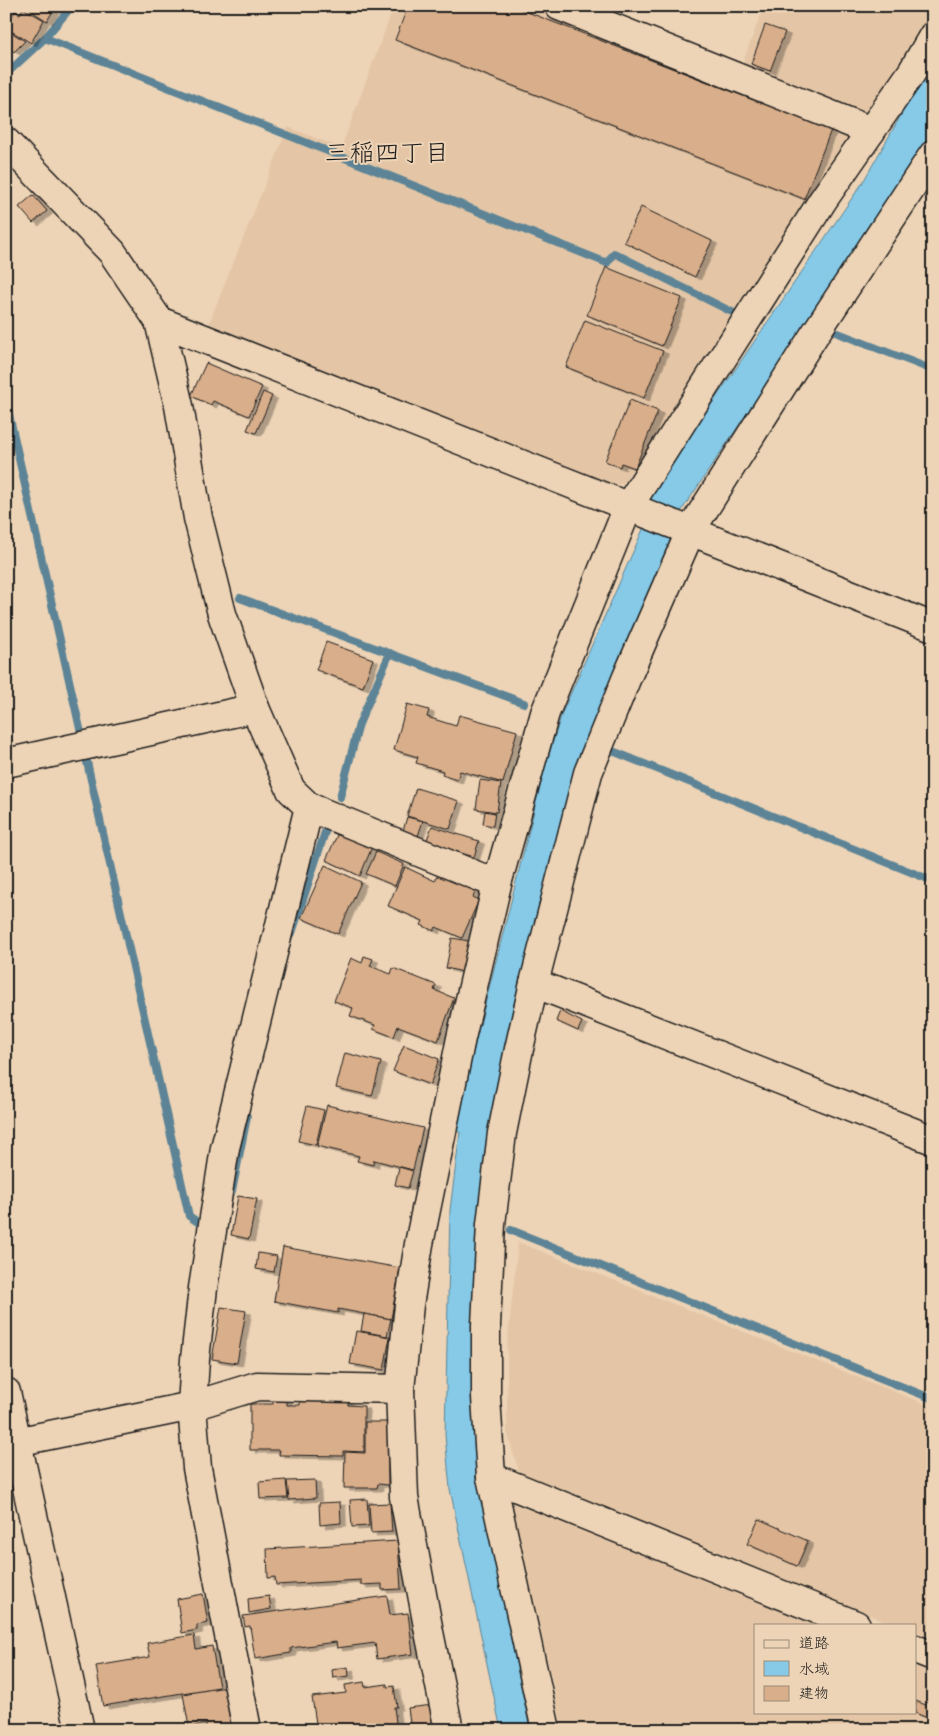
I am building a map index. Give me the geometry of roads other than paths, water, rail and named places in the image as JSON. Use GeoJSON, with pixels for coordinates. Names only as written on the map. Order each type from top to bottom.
{"type":"FeatureCollection","features":[{"type":"Feature","properties":{"kind":"street"},"geometry":{"type":"LineString","coordinates":[[559,6],[871,131]]}},
{"type":"Feature","properties":{"kind":"street"},"geometry":{"type":"LineString","coordinates":[[450,1730],[429,1632],[404,1497],[400,1389],[409,1306],[419,1244],[461,1038],[497,884],[545,713],[635,509],[823,200],[912,72],[933,36]]}},
{"type":"Feature","properties":{"kind":"street"},"geometry":{"type":"LineString","coordinates":[[6,142],[112,252],[159,321],[179,406],[198,518],[222,614],[255,708],[291,790],[309,807],[497,884]]}},
{"type":"Feature","properties":{"kind":"street"},"geometry":{"type":"LineString","coordinates":[[546,1730],[491,1476],[486,1396],[486,1325],[491,1224],[502,1133],[534,983],[588,772],[689,529],[933,155]]}},
{"type":"Feature","properties":{"kind":"street"},"geometry":{"type":"LineString","coordinates":[[159,321],[933,627]]}},
{"type":"Feature","properties":{"kind":"street"},"geometry":{"type":"LineString","coordinates":[[6,763],[255,708]]}},
{"type":"Feature","properties":{"kind":"street"},"geometry":{"type":"LineString","coordinates":[[248,1730],[197,1468],[192,1406],[195,1359],[203,1288],[225,1148],[309,807]]}},
{"type":"Feature","properties":{"kind":"street"},"geometry":{"type":"LineString","coordinates":[[534,983],[933,1140]]}},
{"type":"Feature","properties":{"kind":"street"},"geometry":{"type":"LineString","coordinates":[[12,1443],[192,1406],[257,1386],[400,1389]]}},
{"type":"Feature","properties":{"kind":"street"},"geometry":{"type":"LineString","coordinates":[[6,1392],[12,1443],[80,1730]]}},
{"type":"Feature","properties":{"kind":"street"},"geometry":{"type":"LineString","coordinates":[[491,1476],[854,1624]]}},
{"type":"Feature","properties":{"kind":"street"},"geometry":{"type":"LineString","coordinates":[[916,1649],[933,1656]]}},
{"type":"Feature","properties":{"kind":"water"},"geometry":{"type":"Polygon","coordinates":[[[933,59],[933,134],[682,510],[668,534],[671,545],[490,1126],[480,1489],[530,1730],[501,1730],[450,1489],[445,1435],[450,1210],[460,1132],[453,1131],[545,767],[562,713],[644,527],[651,502],[651,493],[863,182],[933,59]]]}},
{"type":"Feature","properties":{"kind":"waterway"},"geometry":{"type":"LineString","coordinates":[[6,74],[45,38],[72,6]]}},
{"type":"Feature","properties":{"kind":"waterway"},"geometry":{"type":"LineString","coordinates":[[45,38],[607,263],[614,253],[738,315]]}},
{"type":"Feature","properties":{"kind":"waterway"},"geometry":{"type":"LineString","coordinates":[[838,333],[933,370]]}},
{"type":"Feature","properties":{"kind":"waterway"},"geometry":{"type":"LineString","coordinates":[[6,401],[81,733]]}},
{"type":"Feature","properties":{"kind":"waterway"},"geometry":{"type":"LineString","coordinates":[[240,598],[524,703]]}},
{"type":"Feature","properties":{"kind":"waterway"},"geometry":{"type":"LineString","coordinates":[[340,797],[359,724],[390,653]]}},
{"type":"Feature","properties":{"kind":"waterway"},"geometry":{"type":"LineString","coordinates":[[615,752],[933,881]]}},
{"type":"Feature","properties":{"kind":"waterway"},"geometry":{"type":"LineString","coordinates":[[87,762],[189,1216],[199,1223]]}},
{"type":"Feature","properties":{"kind":"waterway"},"geometry":{"type":"LineString","coordinates":[[292,933],[327,826]]}},
{"type":"Feature","properties":{"kind":"waterway"},"geometry":{"type":"LineString","coordinates":[[232,1191],[247,1117]]}},
{"type":"Feature","properties":{"kind":"waterway"},"geometry":{"type":"LineString","coordinates":[[511,1230],[933,1399]]}},
{"type":"Feature","properties":{"kind":"district","name":"三稲四丁目"},"geometry":{"type":"Point","coordinates":[387,152]}}]}
